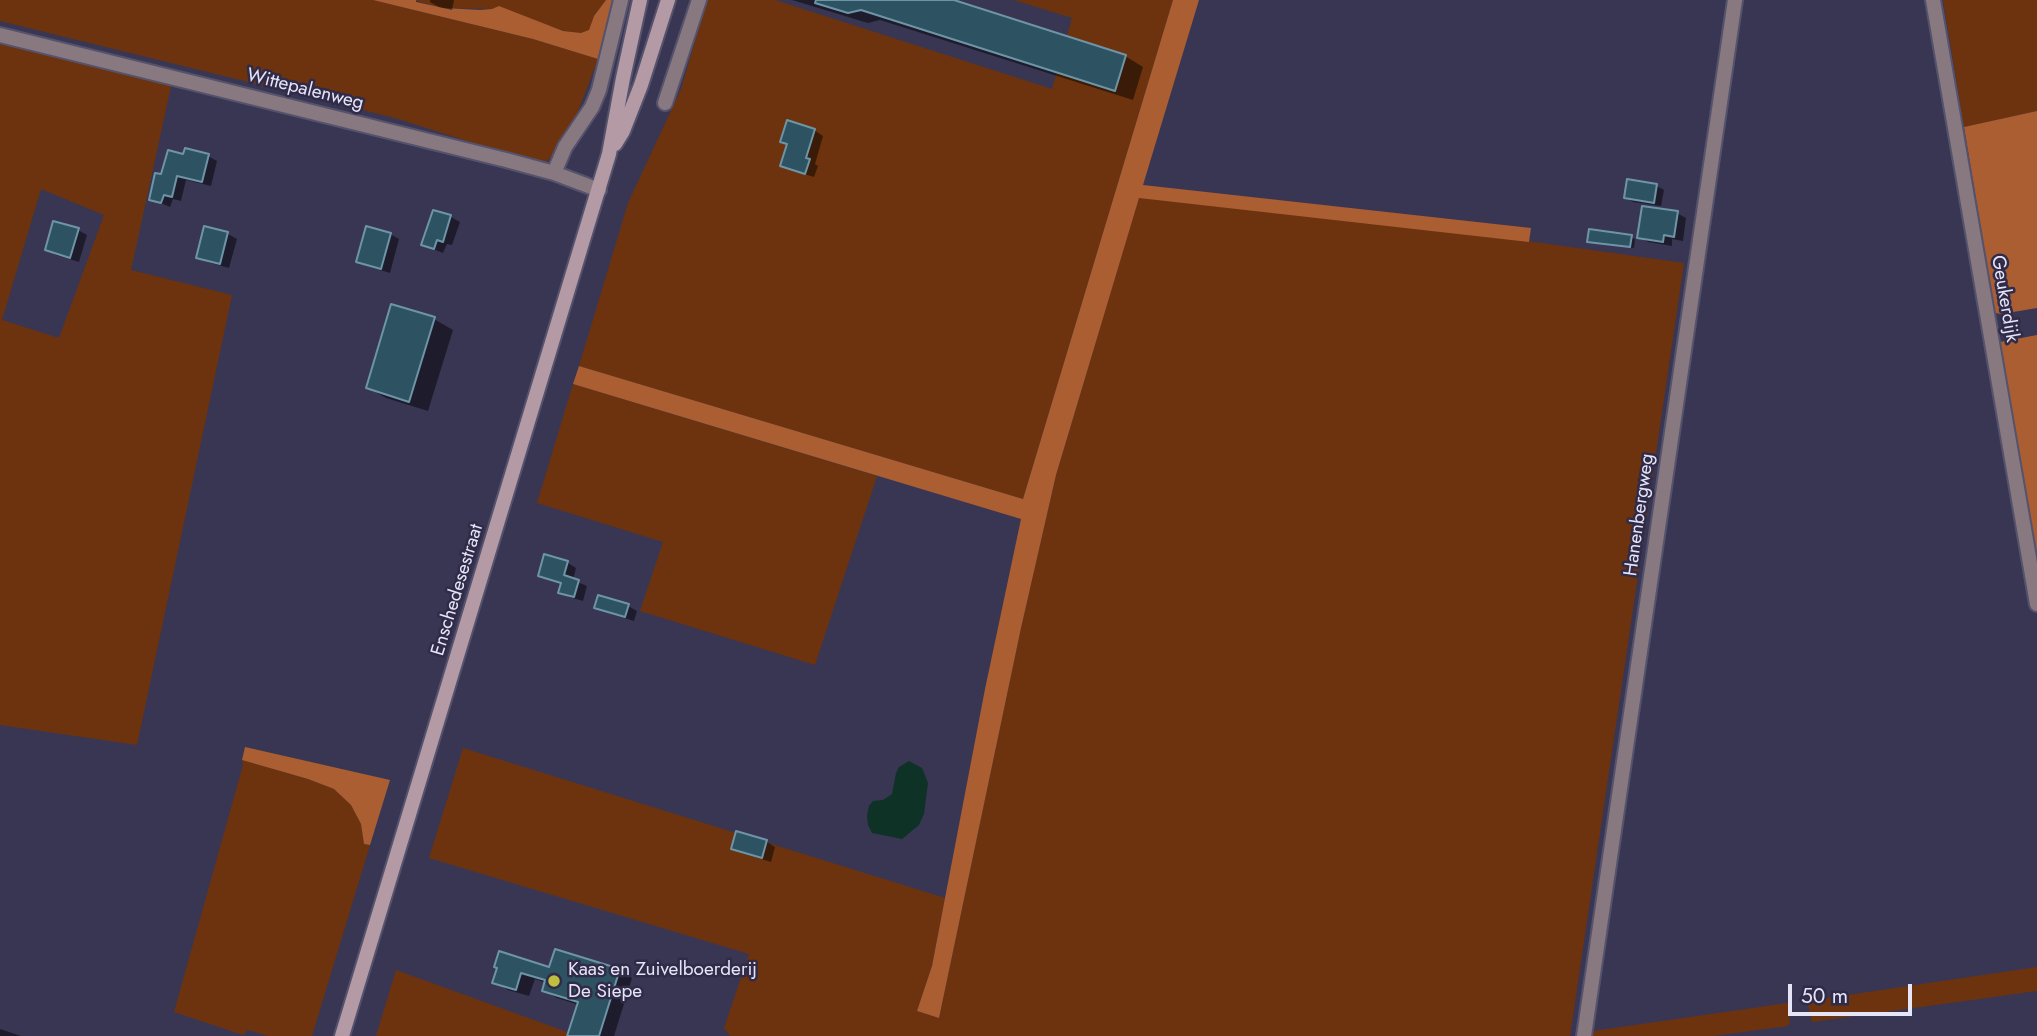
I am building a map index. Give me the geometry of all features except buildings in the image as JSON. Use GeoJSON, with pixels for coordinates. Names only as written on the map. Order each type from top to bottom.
{"type":"FeatureCollection","features":[{"type":"Feature","properties":{"kind":"street"},"geometry":{"type":"LineString","coordinates":[[554,173],[565,147],[596,99],[621,0]]}},
{"type":"Feature","properties":{"kind":"street","name":"Enschedesestraat"},"geometry":{"type":"LineString","coordinates":[[342,1036],[610,154],[640,0]]}},
{"type":"Feature","properties":{"kind":"street","name":"Enschedesestraat"},"geometry":{"type":"LineString","coordinates":[[610,154],[623,131],[641,85],[668,0]]}},
{"type":"Feature","properties":{"kind":"street"},"geometry":{"type":"LineString","coordinates":[[665,103],[699,0]]}},
{"type":"Feature","properties":{"kind":"street","name":"Hanenbergweg"},"geometry":{"type":"LineString","coordinates":[[1584,1036],[1735,0]]}},
{"type":"Feature","properties":{"kind":"street","name":"Geukerdijk"},"geometry":{"type":"LineString","coordinates":[[1933,0],[2037,604]]}},
{"type":"Feature","properties":{"kind":"street","name":"Wittepalenweg"},"geometry":{"type":"LineString","coordinates":[[0,35],[554,173],[599,190]]}},
{"type":"Feature","properties":{"kind":"shaded area"},"geometry":{"type":"Polygon","coordinates":[[[0,0],[373,0],[533,39],[598,59],[572,127],[552,156],[542,165],[395,118],[0,21],[0,0]]]}},
{"type":"Feature","properties":{"kind":"shaded area"},"geometry":{"type":"Polygon","coordinates":[[[373,0],[416,0],[444,8],[480,10],[499,6],[563,31],[581,33],[589,30],[594,16],[606,0],[613,0],[598,59],[533,39],[373,0]]]}},
{"type":"Feature","properties":{"kind":"shaded area"},"geometry":{"type":"Polygon","coordinates":[[[416,0],[606,0],[594,16],[589,31],[581,33],[563,31],[493,9],[444,8],[416,0]]]}},
{"type":"Feature","properties":{"kind":"shaded area"},"geometry":{"type":"Polygon","coordinates":[[[707,0],[775,0],[1052,89],[1072,18],[1014,0],[1173,0],[1023,499],[579,366],[628,203],[681,89],[707,0]]]}},
{"type":"Feature","properties":{"kind":"shaded area"},"geometry":{"type":"Polygon","coordinates":[[[1173,0],[1199,0],[1143,185],[1531,228],[1529,242],[1139,198],[1056,475],[939,1018],[917,1011],[932,966],[985,689],[1021,519],[573,384],[579,366],[1023,499],[1173,0]]]}},
{"type":"Feature","properties":{"kind":"shaded area"},"geometry":{"type":"Polygon","coordinates":[[[1943,0],[2037,0],[2037,111],[1964,127],[1943,0]]]}},
{"type":"Feature","properties":{"kind":"shaded area"},"geometry":{"type":"Polygon","coordinates":[[[0,40],[172,82],[131,270],[232,295],[137,745],[0,725],[0,40]],[[41,189],[2,320],[59,338],[104,215],[41,189]]]}},
{"type":"Feature","properties":{"kind":"shaded area"},"geometry":{"type":"Polygon","coordinates":[[[2037,111],[2037,308],[1995,313],[1964,127],[2037,111]]]}},
{"type":"Feature","properties":{"kind":"shaded area"},"geometry":{"type":"Polygon","coordinates":[[[1139,197],[1513,239],[1684,263],[1570,1036],[730,1036],[724,1028],[749,954],[429,858],[463,748],[945,898],[932,966],[917,1011],[939,1018],[1056,475],[1139,197]]]}},
{"type":"Feature","properties":{"kind":"shaded area"},"geometry":{"type":"Polygon","coordinates":[[[2037,335],[2037,557],[2000,342],[2037,335]]]}},
{"type":"Feature","properties":{"kind":"shaded area"},"geometry":{"type":"Polygon","coordinates":[[[573,384],[877,476],[815,665],[640,611],[663,542],[537,503],[573,384]]]}},
{"type":"Feature","properties":{"kind":"shaded area"},"geometry":{"type":"Polygon","coordinates":[[[245,747],[390,780],[370,845],[364,844],[361,824],[351,805],[334,789],[242,760],[245,747]]]}},
{"type":"Feature","properties":{"kind":"shaded area"},"geometry":{"type":"Polygon","coordinates":[[[242,760],[334,789],[351,805],[361,824],[364,844],[370,845],[312,1036],[268,1036],[248,1030],[243,1035],[174,1012],[243,765],[242,760]]]}},
{"type":"Feature","properties":{"kind":"shaded area"},"geometry":{"type":"Polygon","coordinates":[[[909,761],[922,768],[928,783],[924,814],[919,825],[902,839],[872,833],[868,825],[869,806],[873,801],[883,800],[892,794],[899,767],[909,761]]]}},
{"type":"Feature","properties":{"kind":"shaded area"},"geometry":{"type":"Polygon","coordinates":[[[2037,967],[2037,991],[1812,1022],[1807,1001],[2037,967]]]}},
{"type":"Feature","properties":{"kind":"shaded area"},"geometry":{"type":"Polygon","coordinates":[[[396,970],[567,1032],[566,1036],[376,1036],[396,970]]]}},
{"type":"Feature","properties":{"kind":"shaded area"},"geometry":{"type":"Polygon","coordinates":[[[1788,1003],[1788,1026],[1713,1036],[1592,1036],[1593,1031],[1788,1003]]]}},
{"type":"Feature","properties":{"kind":"place","name":"Kaas en Zuivelboerderij De Siepe"},"geometry":{"type":"Point","coordinates":[554,981]}}]}
